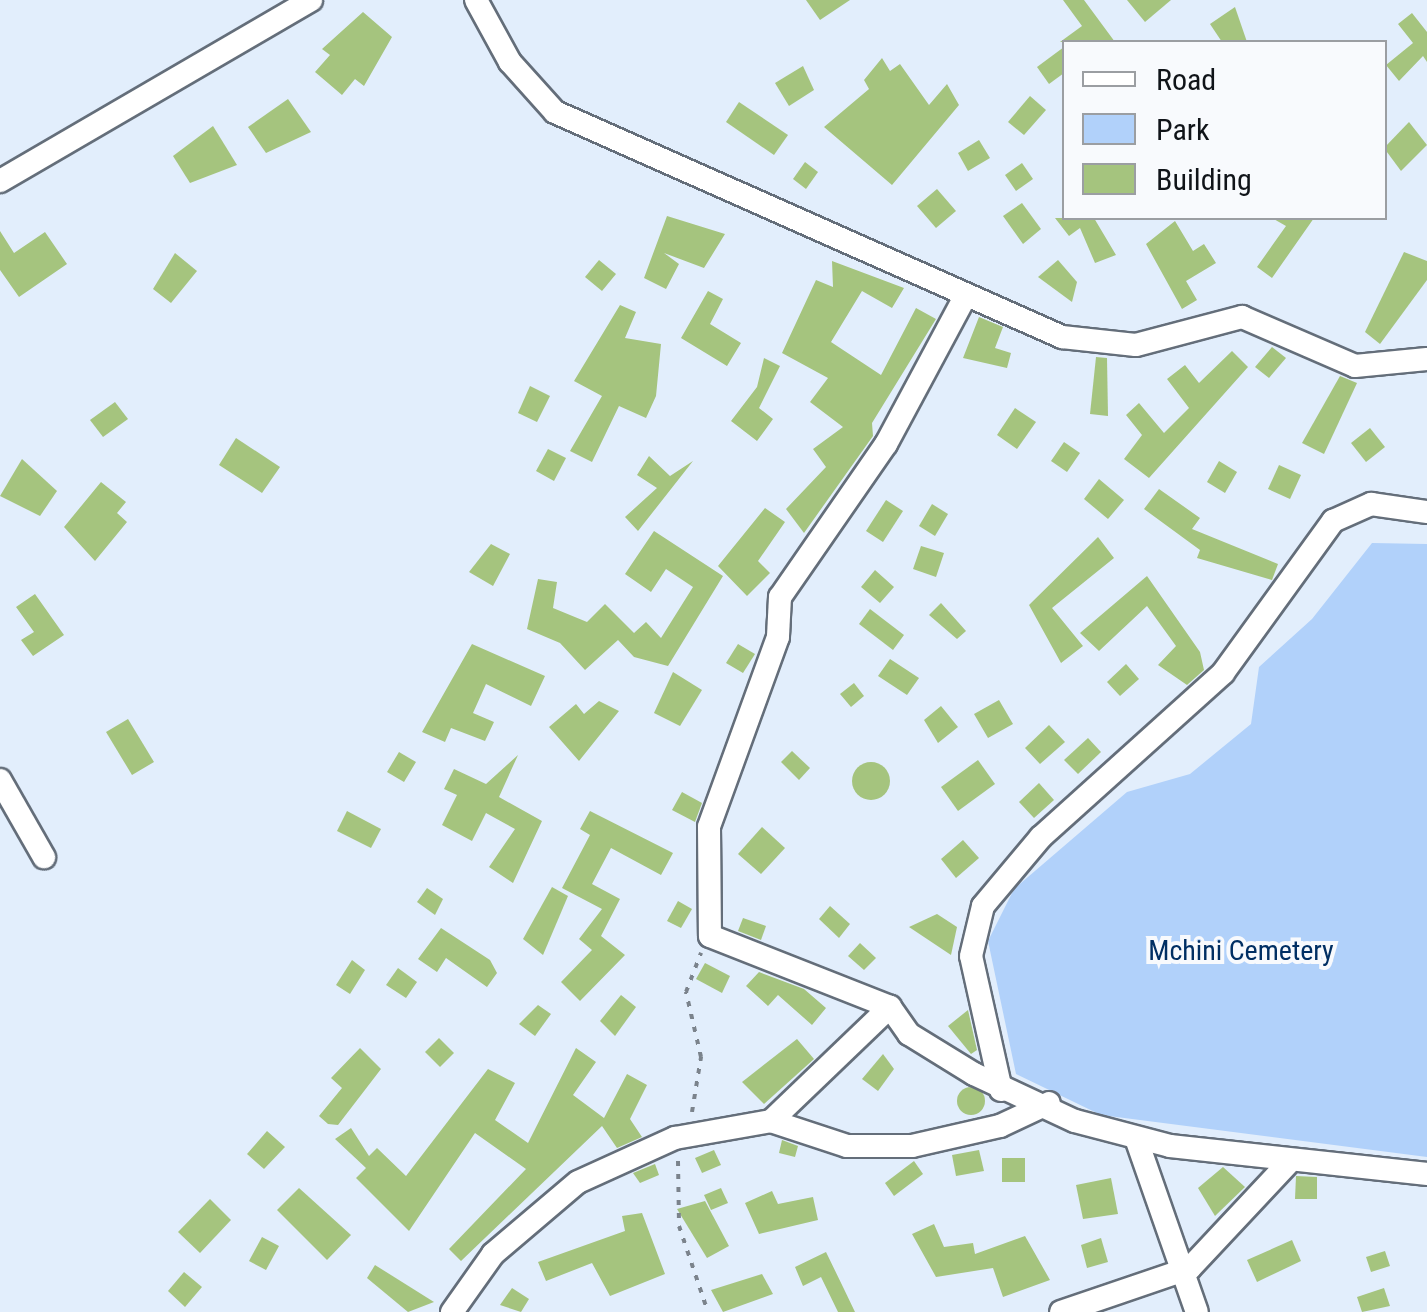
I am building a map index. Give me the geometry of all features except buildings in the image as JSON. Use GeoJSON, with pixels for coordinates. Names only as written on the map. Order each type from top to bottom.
{"type":"FeatureCollection","features":[{"type":"Feature","properties":{"kind":"street"},"geometry":{"type":"LineString","coordinates":[[0,181],[311,0]]}},
{"type":"Feature","properties":{"kind":"street"},"geometry":{"type":"LineString","coordinates":[[476,0],[510,62],[554,112],[966,295],[1096,344],[1154,342],[1242,316],[1355,366],[1427,359]]}},
{"type":"Feature","properties":{"kind":"street"},"geometry":{"type":"LineString","coordinates":[[966,295],[886,444],[786,582],[778,636],[708,827],[710,936],[890,1007],[909,1034],[1001,1090],[1049,1103],[1138,1141],[1290,1162],[1427,1174]]}},
{"type":"Feature","properties":{"kind":"street"},"geometry":{"type":"LineString","coordinates":[[1001,1090],[971,956],[983,906],[1041,837],[1223,673],[1334,521],[1371,504],[1427,512]]}},
{"type":"Feature","properties":{"kind":"street"},"geometry":{"type":"LineString","coordinates":[[0,780],[44,857]]}},
{"type":"Feature","properties":{"kind":"street"},"geometry":{"type":"LineString","coordinates":[[771,1121],[890,1007]]}},
{"type":"Feature","properties":{"kind":"street"},"geometry":{"type":"LineString","coordinates":[[452,1312],[493,1254],[578,1182],[675,1138],[771,1121],[847,1146],[912,1146],[1000,1126],[1049,1103]]}},
{"type":"Feature","properties":{"kind":"street"},"geometry":{"type":"LineString","coordinates":[[1138,1141],[1197,1312]]}},
{"type":"Feature","properties":{"kind":"street"},"geometry":{"type":"LineString","coordinates":[[1061,1312],[1138,1291],[1179,1268],[1237,1224],[1290,1162]]}},
{"type":"Feature","properties":{"kind":"green space","name":"Mchini Cemetery"},"geometry":{"type":"Polygon","coordinates":[[[1372,543],[1427,544],[1427,1157],[1101,1115],[1016,1074],[988,941],[1014,889],[1127,792],[1190,774],[1251,724],[1259,667],[1312,619],[1372,543]]]}}]}
